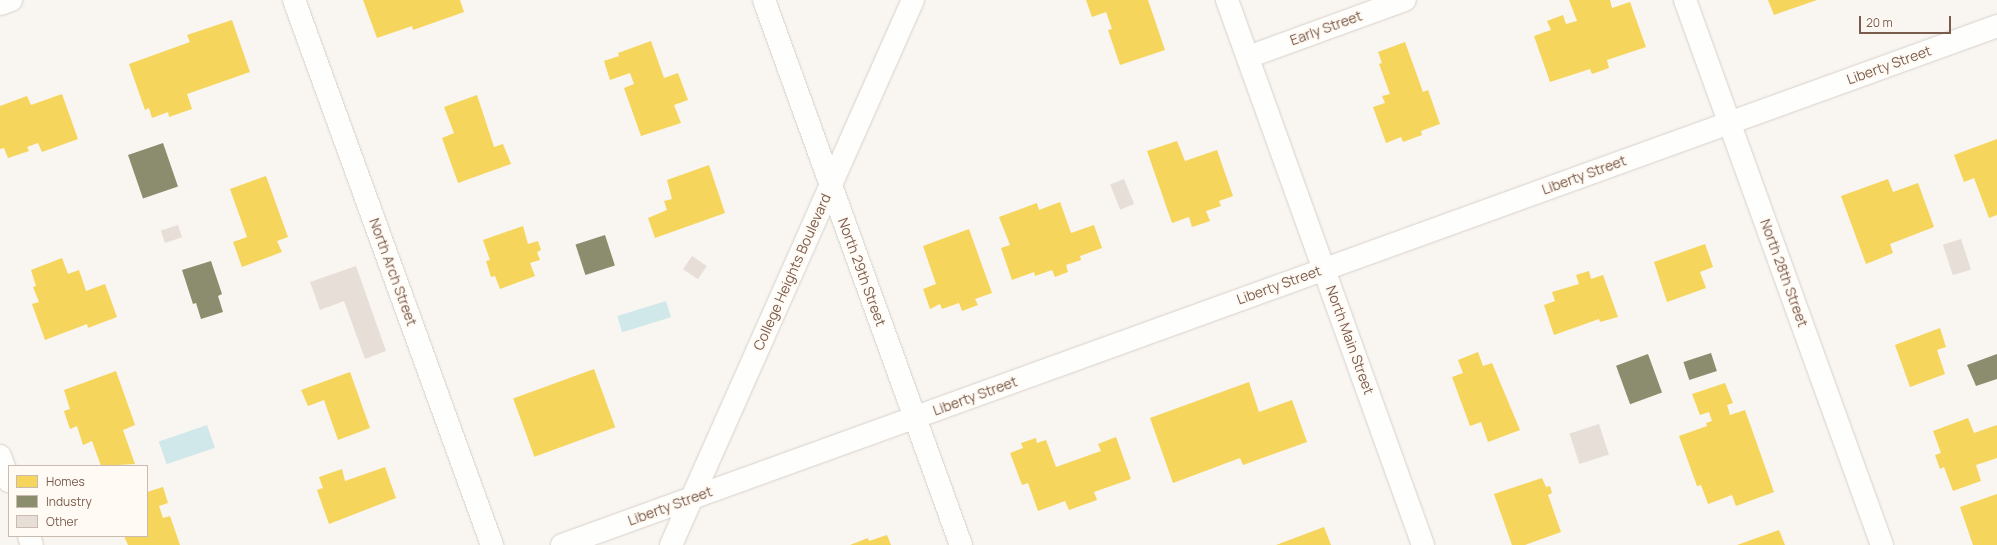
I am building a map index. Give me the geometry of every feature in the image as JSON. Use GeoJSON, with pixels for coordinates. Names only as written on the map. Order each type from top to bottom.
{"type":"FeatureCollection","features":[{"type":"Feature","properties":{"kind":"street"},"geometry":{"type":"LineString","coordinates":[[0,4],[10,0]]}},
{"type":"Feature","properties":{"kind":"street","name":"North Arch Street"},"geometry":{"type":"LineString","coordinates":[[294,0],[492,545]]}},
{"type":"Feature","properties":{"kind":"street","name":"North 29th Street"},"geometry":{"type":"LineString","coordinates":[[764,0],[961,545]]}},
{"type":"Feature","properties":{"kind":"street","name":"College Heights Boulevard"},"geometry":{"type":"LineString","coordinates":[[671,545],[913,0]]}},
{"type":"Feature","properties":{"kind":"street","name":"North Main Street"},"geometry":{"type":"LineString","coordinates":[[1227,0],[1423,545]]}},
{"type":"Feature","properties":{"kind":"street","name":"Early Street"},"geometry":{"type":"LineString","coordinates":[[1248,57],[1404,0]]}},
{"type":"Feature","properties":{"kind":"street","name":"North 28th Street"},"geometry":{"type":"LineString","coordinates":[[1685,0],[1882,545]]}},
{"type":"Feature","properties":{"kind":"street","name":"Liberty Street"},"geometry":{"type":"LineString","coordinates":[[562,545],[1997,26]]}},
{"type":"Feature","properties":{"kind":"street"},"geometry":{"type":"LineString","coordinates":[[0,456],[8,478]]}},
{"type":"Feature","properties":{"kind":"water"},"geometry":{"type":"Polygon","coordinates":[[[666,301],[671,317],[622,332],[617,316],[666,301]]]}},
{"type":"Feature","properties":{"kind":"water"},"geometry":{"type":"Polygon","coordinates":[[[207,425],[215,448],[167,464],[159,442],[207,425]]]}},
{"type":"Feature","properties":{"kind":"building: Homes"},"geometry":{"type":"Polygon","coordinates":[[[363,0],[460,0],[464,12],[413,30],[412,26],[377,38],[363,0]]]}},
{"type":"Feature","properties":{"kind":"building: Homes"},"geometry":{"type":"Polygon","coordinates":[[[1086,0],[1148,0],[1165,50],[1120,65],[1108,30],[1112,29],[1106,12],[1092,17],[1086,0]]]}},
{"type":"Feature","properties":{"kind":"building: Homes"},"geometry":{"type":"Polygon","coordinates":[[[1569,0],[1610,0],[1612,8],[1630,2],[1646,47],[1607,60],[1609,68],[1592,74],[1590,69],[1550,82],[1534,36],[1551,30],[1547,21],[1563,15],[1566,24],[1577,21],[1569,0]]]}},
{"type":"Feature","properties":{"kind":"building: Homes"},"geometry":{"type":"Polygon","coordinates":[[[1768,0],[1817,0],[1774,15],[1768,0]]]}},
{"type":"Feature","properties":{"kind":"building: Homes"},"geometry":{"type":"Polygon","coordinates":[[[232,20],[250,72],[187,94],[192,109],[169,117],[168,112],[152,118],[149,108],[145,110],[129,64],[190,42],[187,35],[232,20]]]}},
{"type":"Feature","properties":{"kind":"building: Homes"},"geometry":{"type":"Polygon","coordinates":[[[651,41],[664,78],[678,73],[688,100],[674,105],[681,123],[641,136],[624,88],[634,84],[630,73],[610,80],[604,61],[619,56],[618,53],[651,41]]]}},
{"type":"Feature","properties":{"kind":"building: Homes"},"geometry":{"type":"Polygon","coordinates":[[[1405,42],[1423,92],[1428,90],[1440,124],[1421,131],[1422,135],[1403,142],[1401,137],[1386,143],[1373,107],[1385,103],[1382,96],[1390,94],[1379,64],[1382,63],[1378,52],[1405,42]]]}},
{"type":"Feature","properties":{"kind":"building: Homes"},"geometry":{"type":"Polygon","coordinates":[[[62,94],[78,139],[42,152],[38,143],[27,147],[29,151],[8,158],[4,148],[0,149],[0,106],[27,96],[31,105],[62,94]]]}},
{"type":"Feature","properties":{"kind":"building: Homes"},"geometry":{"type":"Polygon","coordinates":[[[477,95],[494,147],[503,144],[511,164],[458,183],[442,138],[454,133],[444,107],[477,95]]]}},
{"type":"Feature","properties":{"kind":"building: Homes"},"geometry":{"type":"Polygon","coordinates":[[[1997,139],[1997,215],[1989,218],[1974,178],[1964,182],[1954,155],[1997,139]]]}},
{"type":"Feature","properties":{"kind":"building: Homes"},"geometry":{"type":"Polygon","coordinates":[[[1177,141],[1185,161],[1217,150],[1233,196],[1219,201],[1221,206],[1206,211],[1210,221],[1192,227],[1189,217],[1172,223],[1147,151],[1177,141]]]}},
{"type":"Feature","properties":{"kind":"building: Homes"},"geometry":{"type":"Polygon","coordinates":[[[709,165],[725,213],[655,238],[648,218],[667,210],[664,201],[672,199],[667,180],[709,165]]]}},
{"type":"Feature","properties":{"kind":"building: Homes"},"geometry":{"type":"Polygon","coordinates":[[[266,176],[288,237],[277,241],[282,252],[242,267],[233,242],[247,237],[230,189],[266,176]]]}},
{"type":"Feature","properties":{"kind":"building: Homes"},"geometry":{"type":"Polygon","coordinates":[[[1888,179],[1893,192],[1918,183],[1934,227],[1890,244],[1893,253],[1866,264],[1841,196],[1888,179]]]}},
{"type":"Feature","properties":{"kind":"building: Homes"},"geometry":{"type":"Polygon","coordinates":[[[1060,202],[1071,233],[1094,225],[1102,248],[1080,256],[1081,260],[1066,265],[1068,272],[1055,277],[1052,270],[1035,276],[1034,272],[1012,280],[1001,248],[1010,245],[999,217],[1037,203],[1039,210],[1060,202]]]}},
{"type":"Feature","properties":{"kind":"building: Homes"},"geometry":{"type":"Polygon","coordinates":[[[523,226],[528,244],[538,241],[541,250],[537,252],[540,260],[530,263],[535,276],[500,289],[495,276],[491,277],[486,261],[490,260],[483,240],[523,226]]]}},
{"type":"Feature","properties":{"kind":"building: Homes"},"geometry":{"type":"Polygon","coordinates":[[[969,229],[992,293],[975,299],[978,305],[962,311],[959,303],[942,309],[940,304],[930,309],[923,289],[936,284],[923,246],[969,229]]]}},
{"type":"Feature","properties":{"kind":"building: Homes"},"geometry":{"type":"Polygon","coordinates":[[[1705,244],[1713,267],[1700,272],[1706,288],[1667,302],[1654,262],[1705,244]]]}},
{"type":"Feature","properties":{"kind":"building: Homes"},"geometry":{"type":"Polygon","coordinates":[[[62,258],[68,274],[79,270],[86,291],[105,284],[117,317],[88,328],[87,324],[45,340],[32,304],[39,302],[33,287],[36,286],[31,270],[62,258]]]}},
{"type":"Feature","properties":{"kind":"building: Homes"},"geometry":{"type":"Polygon","coordinates":[[[1589,271],[1591,279],[1603,275],[1618,317],[1600,322],[1599,319],[1554,335],[1544,305],[1555,301],[1552,292],[1579,284],[1576,275],[1589,271]]]}},
{"type":"Feature","properties":{"kind":"building: Homes"},"geometry":{"type":"Polygon","coordinates":[[[1940,328],[1946,347],[1937,350],[1945,374],[1910,387],[1895,345],[1940,328]]]}},
{"type":"Feature","properties":{"kind":"building: Homes"},"geometry":{"type":"Polygon","coordinates":[[[1478,352],[1483,366],[1492,363],[1520,430],[1488,442],[1481,422],[1470,426],[1452,377],[1463,373],[1458,360],[1478,352]]]}},
{"type":"Feature","properties":{"kind":"building: Homes"},"geometry":{"type":"Polygon","coordinates":[[[594,369],[615,427],[534,457],[513,398],[594,369]]]}},
{"type":"Feature","properties":{"kind":"building: Homes"},"geometry":{"type":"Polygon","coordinates":[[[116,371],[135,425],[123,430],[135,464],[101,465],[92,441],[83,445],[77,426],[70,429],[64,411],[70,409],[64,390],[116,371]]]}},
{"type":"Feature","properties":{"kind":"building: Homes"},"geometry":{"type":"Polygon","coordinates":[[[350,372],[370,428],[338,440],[324,400],[308,406],[301,390],[350,372]]]}},
{"type":"Feature","properties":{"kind":"building: Homes"},"geometry":{"type":"Polygon","coordinates":[[[1249,382],[1259,412],[1292,400],[1307,442],[1243,465],[1240,458],[1173,483],[1150,418],[1249,382]]]}},
{"type":"Feature","properties":{"kind":"building: Homes"},"geometry":{"type":"Polygon","coordinates":[[[1725,383],[1733,403],[1727,405],[1730,415],[1745,410],[1774,492],[1736,506],[1732,495],[1708,504],[1701,485],[1697,486],[1679,436],[1707,426],[1706,423],[1712,421],[1709,412],[1700,415],[1692,394],[1725,383]]]}},
{"type":"Feature","properties":{"kind":"building: Homes"},"geometry":{"type":"Polygon","coordinates":[[[1968,418],[1974,433],[1997,425],[1997,458],[1976,465],[1981,481],[1953,491],[1944,467],[1940,469],[1935,455],[1941,453],[1933,431],[1968,418]]]}},
{"type":"Feature","properties":{"kind":"building: Homes"},"geometry":{"type":"Polygon","coordinates":[[[1116,437],[1131,479],[1094,492],[1097,500],[1069,510],[1065,501],[1038,511],[1028,483],[1022,485],[1010,453],[1023,448],[1021,443],[1036,438],[1037,443],[1046,440],[1056,467],[1101,451],[1098,444],[1116,437]]]}},
{"type":"Feature","properties":{"kind":"building: Homes"},"geometry":{"type":"Polygon","coordinates":[[[385,467],[396,498],[329,524],[317,490],[323,488],[319,477],[342,469],[345,481],[385,467]]]}},
{"type":"Feature","properties":{"kind":"building: Homes"},"geometry":{"type":"Polygon","coordinates":[[[1542,478],[1546,487],[1550,486],[1552,493],[1548,495],[1561,532],[1525,545],[1512,545],[1494,494],[1542,478]]]}},
{"type":"Feature","properties":{"kind":"building: Homes"},"geometry":{"type":"Polygon","coordinates":[[[163,487],[168,503],[159,506],[163,518],[170,516],[180,545],[128,545],[124,537],[148,537],[148,492],[163,487]]]}},
{"type":"Feature","properties":{"kind":"building: Homes"},"geometry":{"type":"Polygon","coordinates":[[[1997,494],[1997,545],[1973,545],[1960,507],[1997,494]]]}},
{"type":"Feature","properties":{"kind":"building: Homes"},"geometry":{"type":"Polygon","coordinates":[[[1324,527],[1331,545],[1276,545],[1324,527]]]}},
{"type":"Feature","properties":{"kind":"building: Homes"},"geometry":{"type":"Polygon","coordinates":[[[1779,530],[1785,545],[1737,545],[1779,530]]]}},
{"type":"Feature","properties":{"kind":"building: Homes"},"geometry":{"type":"Polygon","coordinates":[[[887,535],[891,545],[850,545],[868,538],[869,541],[887,535]]]}},
{"type":"Feature","properties":{"kind":"building: Industry"},"geometry":{"type":"Polygon","coordinates":[[[163,143],[178,186],[143,199],[128,155],[163,143]]]}},
{"type":"Feature","properties":{"kind":"building: Industry"},"geometry":{"type":"Polygon","coordinates":[[[605,235],[615,265],[585,275],[576,245],[605,235]]]}},
{"type":"Feature","properties":{"kind":"building: Industry"},"geometry":{"type":"Polygon","coordinates":[[[211,261],[222,294],[218,296],[223,312],[201,319],[196,303],[193,304],[182,270],[211,261]]]}},
{"type":"Feature","properties":{"kind":"building: Industry"},"geometry":{"type":"Polygon","coordinates":[[[1711,353],[1717,371],[1689,380],[1683,362],[1711,353]]]}},
{"type":"Feature","properties":{"kind":"building: Industry"},"geometry":{"type":"Polygon","coordinates":[[[1648,354],[1662,393],[1630,404],[1616,366],[1648,354]]]}},
{"type":"Feature","properties":{"kind":"building: Industry"},"geometry":{"type":"Polygon","coordinates":[[[1997,354],[1997,379],[1976,386],[1967,365],[1997,354]]]}},
{"type":"Feature","properties":{"kind":"building: Other"},"geometry":{"type":"Polygon","coordinates":[[[1124,179],[1134,204],[1120,210],[1110,185],[1124,179]]]}},
{"type":"Feature","properties":{"kind":"building: Other"},"geometry":{"type":"Polygon","coordinates":[[[178,225],[182,237],[165,243],[161,231],[178,225]]]}},
{"type":"Feature","properties":{"kind":"building: Other"},"geometry":{"type":"Polygon","coordinates":[[[1961,239],[1971,269],[1953,275],[1943,245],[1961,239]]]}},
{"type":"Feature","properties":{"kind":"building: Other"},"geometry":{"type":"Polygon","coordinates":[[[692,256],[707,266],[698,279],[683,269],[692,256]]]}},
{"type":"Feature","properties":{"kind":"building: Other"},"geometry":{"type":"Polygon","coordinates":[[[356,266],[386,351],[365,359],[344,301],[320,310],[310,282],[356,266]]]}},
{"type":"Feature","properties":{"kind":"building: Other"},"geometry":{"type":"Polygon","coordinates":[[[1599,424],[1609,454],[1579,464],[1570,434],[1599,424]]]}}]}
